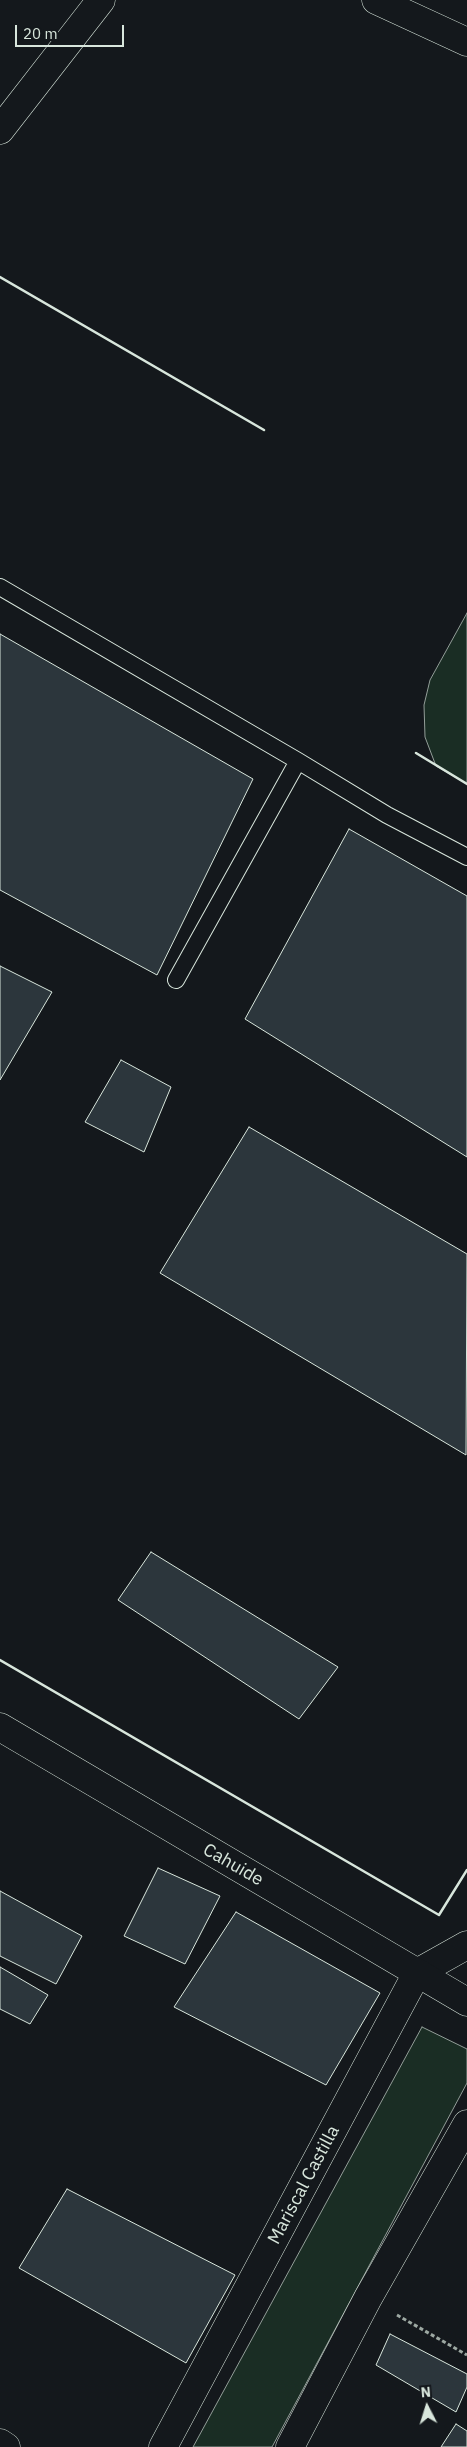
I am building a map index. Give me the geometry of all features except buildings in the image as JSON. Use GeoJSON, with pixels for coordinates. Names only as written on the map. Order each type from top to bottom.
{"type":"FeatureCollection","features":[{"type":"Feature","properties":{"kind":"main road"},"geometry":{"type":"LineString","coordinates":[[0,130],[101,0]]}},
{"type":"Feature","properties":{"kind":"main road"},"geometry":{"type":"LineString","coordinates":[[376,0],[467,42]]}},
{"type":"Feature","properties":{"kind":"main road","name":"Cahuide"},"geometry":{"type":"LineString","coordinates":[[0,1727],[467,2002]]}},
{"type":"Feature","properties":{"kind":"main road"},"geometry":{"type":"LineString","coordinates":[[417,1973],[467,1945]]}},
{"type":"Feature","properties":{"kind":"main road","name":"Mariscal Castilla"},"geometry":{"type":"LineString","coordinates":[[163,2447],[417,1973]]}},
{"type":"Feature","properties":{"kind":"main road"},"geometry":{"type":"LineString","coordinates":[[290,2447],[368,2298],[467,2124]]}},
{"type":"Feature","properties":{"kind":"main road"},"geometry":{"type":"LineString","coordinates":[[0,2443],[6,2447]]}},
{"type":"Feature","properties":{"kind":"lane"},"geometry":{"type":"LineString","coordinates":[[0,588],[298,761],[387,815],[467,857]]}},
{"type":"Feature","properties":{"kind":"lane"},"geometry":{"type":"LineString","coordinates":[[176,980],[298,761]]}},
{"type":"Feature","properties":{"kind":"path"},"geometry":{"type":"LineString","coordinates":[[368,2298],[467,2355]]}},
{"type":"Feature","properties":{"kind":"green space"},"geometry":{"type":"Polygon","coordinates":[[[467,613],[467,784],[436,766],[425,737],[424,705],[430,680],[467,613]]]}},
{"type":"Feature","properties":{"kind":"green space"},"geometry":{"type":"Polygon","coordinates":[[[422,2027],[467,2049],[467,2083],[272,2447],[193,2447],[422,2027]]]}},
{"type":"Feature","properties":{"kind":"wall"},"geometry":{"type":"LineString","coordinates":[[0,277],[264,430]]}},
{"type":"Feature","properties":{"kind":"wall"},"geometry":{"type":"LineString","coordinates":[[416,753],[467,784]]}},
{"type":"Feature","properties":{"kind":"wall"},"geometry":{"type":"LineString","coordinates":[[0,1660],[439,1915],[467,1870]]}}]}
